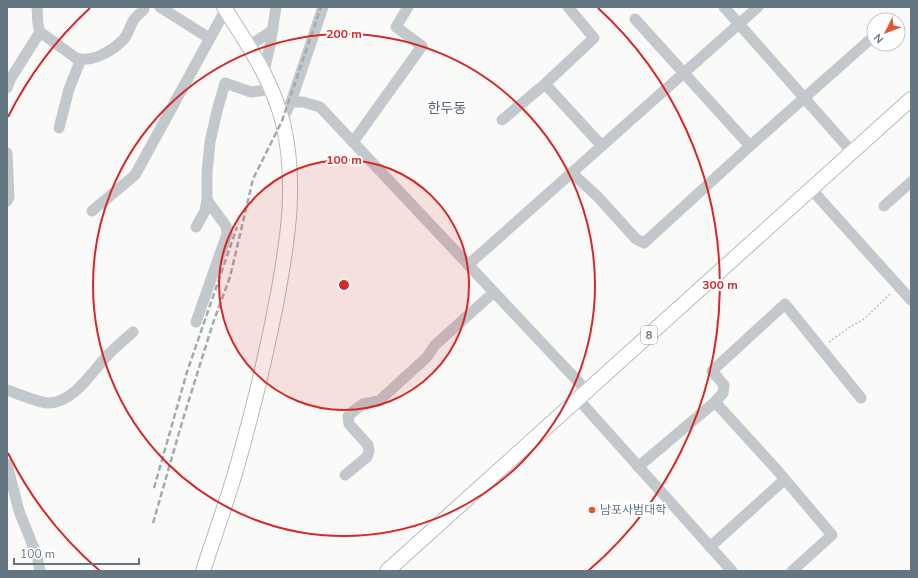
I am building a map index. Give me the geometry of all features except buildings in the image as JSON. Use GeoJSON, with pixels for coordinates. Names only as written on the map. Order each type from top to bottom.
{"type":"FeatureCollection","features":[{"type":"Feature","properties":{"kind":"main road"},"geometry":{"type":"LineString","coordinates":[[203,571],[236,471],[271,328],[283,266],[289,221],[291,172],[282,121],[272,89],[264,71],[225,8]]}},
{"type":"Feature","properties":{"kind":"main road","name":"8"},"geometry":{"type":"LineString","coordinates":[[387,571],[911,99]]}},
{"type":"Feature","properties":{"kind":"street"},"geometry":{"type":"LineString","coordinates":[[37,7],[40,32],[81,60],[93,58],[106,53],[124,39],[134,20],[144,9],[144,7]]}},
{"type":"Feature","properties":{"kind":"street"},"geometry":{"type":"LineString","coordinates":[[160,7],[210,38]]}},
{"type":"Feature","properties":{"kind":"street"},"geometry":{"type":"LineString","coordinates":[[264,71],[273,30],[276,7]]}},
{"type":"Feature","properties":{"kind":"street"},"geometry":{"type":"LineString","coordinates":[[282,121],[291,102],[323,7]]}},
{"type":"Feature","properties":{"kind":"street"},"geometry":{"type":"LineString","coordinates":[[353,142],[422,46],[396,27],[408,7]]}},
{"type":"Feature","properties":{"kind":"street"},"geometry":{"type":"LineString","coordinates":[[502,120],[545,84],[594,38],[568,7]]}},
{"type":"Feature","properties":{"kind":"street"},"geometry":{"type":"LineString","coordinates":[[724,7],[852,152]]}},
{"type":"Feature","properties":{"kind":"street"},"geometry":{"type":"LineString","coordinates":[[468,266],[758,7]]}},
{"type":"Feature","properties":{"kind":"street"},"geometry":{"type":"LineString","coordinates":[[92,211],[135,175],[225,8]]}},
{"type":"Feature","properties":{"kind":"street"},"geometry":{"type":"LineString","coordinates":[[635,19],[750,146]]}},
{"type":"Feature","properties":{"kind":"street"},"geometry":{"type":"LineString","coordinates":[[249,46],[273,30]]}},
{"type":"Feature","properties":{"kind":"street"},"geometry":{"type":"LineString","coordinates":[[7,88],[11,78],[40,32]]}},
{"type":"Feature","properties":{"kind":"street"},"geometry":{"type":"LineString","coordinates":[[572,174],[598,197],[636,240],[644,243],[866,43]]}},
{"type":"Feature","properties":{"kind":"street"},"geometry":{"type":"LineString","coordinates":[[58,128],[69,89],[81,60]]}},
{"type":"Feature","properties":{"kind":"street"},"geometry":{"type":"LineString","coordinates":[[196,227],[205,211],[210,142],[225,83],[251,92],[272,89]]}},
{"type":"Feature","properties":{"kind":"street"},"geometry":{"type":"LineString","coordinates":[[545,84],[602,146]]}},
{"type":"Feature","properties":{"kind":"street"},"geometry":{"type":"LineString","coordinates":[[291,102],[303,102],[320,107],[353,142],[493,293],[582,395],[638,467],[732,571]]}},
{"type":"Feature","properties":{"kind":"street"},"geometry":{"type":"LineString","coordinates":[[7,153],[10,197],[7,201]]}},
{"type":"Feature","properties":{"kind":"street"},"geometry":{"type":"LineString","coordinates":[[884,206],[911,182]]}},
{"type":"Feature","properties":{"kind":"street"},"geometry":{"type":"LineString","coordinates":[[810,189],[911,300]]}},
{"type":"Feature","properties":{"kind":"street"},"geometry":{"type":"LineString","coordinates":[[196,322],[227,234],[224,222],[207,200]]}},
{"type":"Feature","properties":{"kind":"street"},"geometry":{"type":"LineString","coordinates":[[345,475],[367,457],[369,451],[368,445],[348,424],[348,416],[363,404],[379,401],[427,357],[435,345],[493,293]]}},
{"type":"Feature","properties":{"kind":"street"},"geometry":{"type":"LineString","coordinates":[[638,467],[715,402],[723,393],[724,385],[712,371],[785,304],[861,398]]}},
{"type":"Feature","properties":{"kind":"street"},"geometry":{"type":"LineString","coordinates":[[7,390],[47,404],[58,401],[72,394],[83,385],[107,356],[133,332]]}},
{"type":"Feature","properties":{"kind":"street"},"geometry":{"type":"LineString","coordinates":[[715,402],[777,470],[832,535],[792,571]]}},
{"type":"Feature","properties":{"kind":"street"},"geometry":{"type":"LineString","coordinates":[[7,464],[20,511],[37,556],[40,571]]}},
{"type":"Feature","properties":{"kind":"street"},"geometry":{"type":"LineString","coordinates":[[710,547],[784,480]]}},
{"type":"Feature","properties":{"kind":"path"},"geometry":{"type":"LineString","coordinates":[[821,348],[864,319],[898,286]]}},
{"type":"Feature","properties":{"kind":"railway"},"geometry":{"type":"LineString","coordinates":[[153,523],[213,323],[230,277],[253,179],[282,121],[321,7]]}},
{"type":"Feature","properties":{"kind":"railway"},"geometry":{"type":"LineString","coordinates":[[154,488],[187,372],[237,227]]}},
{"type":"Feature","properties":{"kind":"place","name":"남포사범대학"},"geometry":{"type":"Point","coordinates":[592,510]}},
{"type":"Feature","properties":{"kind":"district","name":"한두동"},"geometry":{"type":"Point","coordinates":[447,108]}}]}
